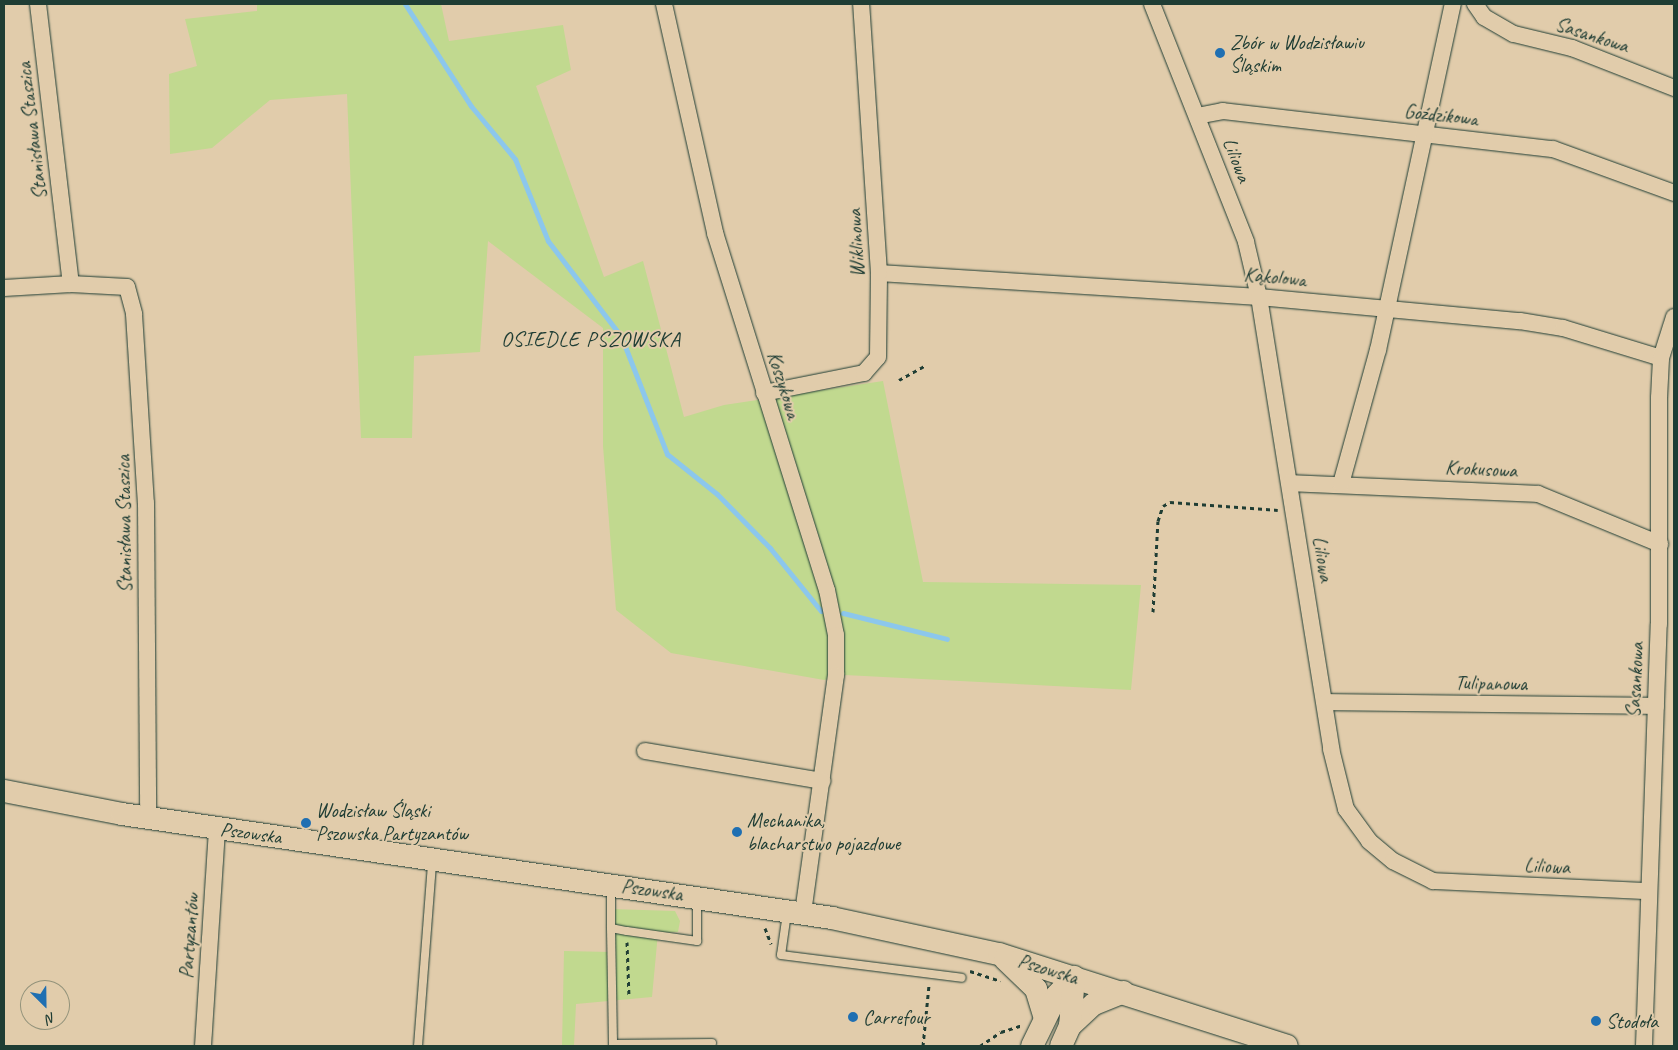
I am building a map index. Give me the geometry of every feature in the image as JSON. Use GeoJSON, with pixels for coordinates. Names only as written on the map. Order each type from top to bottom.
{"type":"FeatureCollection","features":[{"type":"Feature","properties":{"kind":"main road","name":"Pszowska"},"geometry":{"type":"LineString","coordinates":[[4,791],[148,818],[795,912],[999,954],[1124,992],[1287,1046]]}},
{"type":"Feature","properties":{"kind":"main road"},"geometry":{"type":"LineString","coordinates":[[999,954],[1036,989],[1037,1021],[1032,1046]]}},
{"type":"Feature","properties":{"kind":"main road"},"geometry":{"type":"LineString","coordinates":[[1037,1021],[1056,995],[1074,977]]}},
{"type":"Feature","properties":{"kind":"main road"},"geometry":{"type":"LineString","coordinates":[[1066,1036],[1074,977]]}},
{"type":"Feature","properties":{"kind":"main road"},"geometry":{"type":"LineString","coordinates":[[1066,1036],[1094,1004],[1124,992]]}},
{"type":"Feature","properties":{"kind":"street","name":"Stanisława Staszica"},"geometry":{"type":"LineString","coordinates":[[38,4],[71,284]]}},
{"type":"Feature","properties":{"kind":"street","name":"Koszykowa"},"geometry":{"type":"LineString","coordinates":[[664,4],[715,232],[827,590],[836,635],[836,674],[822,781],[795,912]]}},
{"type":"Feature","properties":{"kind":"street","name":"Wiklinowa"},"geometry":{"type":"LineString","coordinates":[[764,393],[864,373],[878,357],[879,272],[861,4]]}},
{"type":"Feature","properties":{"kind":"street","name":"Liliowa"},"geometry":{"type":"LineString","coordinates":[[1152,4],[1246,242],[1260,297],[1294,512],[1327,702],[1331,749],[1346,808],[1369,841],[1393,860],[1433,881],[1647,891]]}},
{"type":"Feature","properties":{"kind":"street"},"geometry":{"type":"LineString","coordinates":[[1341,484],[1378,350],[1421,134],[1453,4]]}},
{"type":"Feature","properties":{"kind":"street","name":"Sasankowa"},"geometry":{"type":"LineString","coordinates":[[1475,4],[1484,17],[1514,34],[1572,48],[1674,88]]}},
{"type":"Feature","properties":{"kind":"street","name":"Goździkowa"},"geometry":{"type":"LineString","coordinates":[[1196,116],[1223,111],[1553,149],[1674,193]]}},
{"type":"Feature","properties":{"kind":"street","name":"Kąkolowa"},"geometry":{"type":"LineString","coordinates":[[879,272],[1260,297],[1385,308],[1563,328],[1661,358]]}},
{"type":"Feature","properties":{"kind":"street","name":"Stanisława Staszica"},"geometry":{"type":"LineString","coordinates":[[4,288],[71,284],[126,287],[134,314],[146,504],[148,818]]}},
{"type":"Feature","properties":{"kind":"street","name":"Sasankowa"},"geometry":{"type":"LineString","coordinates":[[1644,1046],[1647,891],[1656,706],[1660,544],[1661,358],[1674,317]]}},
{"type":"Feature","properties":{"kind":"street","name":"Krokusowa"},"geometry":{"type":"LineString","coordinates":[[1290,483],[1538,494],[1660,544]]}},
{"type":"Feature","properties":{"kind":"street","name":"Tulipanowa"},"geometry":{"type":"LineString","coordinates":[[1327,702],[1656,706]]}},
{"type":"Feature","properties":{"kind":"street"},"geometry":{"type":"LineString","coordinates":[[645,751],[822,781]]}},
{"type":"Feature","properties":{"kind":"street","name":"Partyzantów"},"geometry":{"type":"LineString","coordinates":[[203,1046],[217,828]]}},
{"type":"Feature","properties":{"kind":"lane"},"geometry":{"type":"LineString","coordinates":[[418,1046],[433,858]]}},
{"type":"Feature","properties":{"kind":"lane"},"geometry":{"type":"LineString","coordinates":[[612,885],[613,1045],[712,1043]]}},
{"type":"Feature","properties":{"kind":"lane"},"geometry":{"type":"LineString","coordinates":[[611,928],[697,941],[698,897]]}},
{"type":"Feature","properties":{"kind":"lane"},"geometry":{"type":"LineString","coordinates":[[795,912],[781,955],[962,978]]}},
{"type":"Feature","properties":{"kind":"path"},"geometry":{"type":"LineString","coordinates":[[899,380],[924,366]]}},
{"type":"Feature","properties":{"kind":"path"},"geometry":{"type":"LineString","coordinates":[[1153,612],[1158,521],[1163,506],[1170,502],[1294,512]]}},
{"type":"Feature","properties":{"kind":"path"},"geometry":{"type":"LineString","coordinates":[[627,931],[629,996]]}},
{"type":"Feature","properties":{"kind":"path"},"geometry":{"type":"LineString","coordinates":[[923,1046],[928,985]]}},
{"type":"Feature","properties":{"kind":"path"},"geometry":{"type":"LineString","coordinates":[[980,1046],[1001,1032],[1037,1021]]}},
{"type":"Feature","properties":{"kind":"green space"},"geometry":{"type":"Polygon","coordinates":[[[257,4],[441,4],[449,41],[563,25],[571,70],[536,86],[604,277],[643,261],[684,417],[724,405],[883,381],[923,582],[1141,585],[1131,690],[845,675],[824,680],[671,653],[616,610],[603,446],[603,328],[488,241],[480,352],[414,356],[412,438],[361,438],[347,94],[270,100],[212,148],[170,154],[169,74],[197,66],[185,19],[257,11],[257,4]]]}},
{"type":"Feature","properties":{"kind":"green space"},"geometry":{"type":"Polygon","coordinates":[[[611,909],[675,911],[680,921],[678,932],[658,933],[652,997],[576,1004],[574,1046],[562,1046],[564,951],[611,952],[611,909]]]}},
{"type":"Feature","properties":{"kind":"waterway"},"geometry":{"type":"LineString","coordinates":[[405,4],[471,106],[515,159],[548,241],[621,336],[667,454],[717,494],[770,548],[821,611]]}},
{"type":"Feature","properties":{"kind":"waterway"},"geometry":{"type":"LineString","coordinates":[[843,613],[947,639]]}},
{"type":"Feature","properties":{"kind":"place","name":"Zbór w Wodzisławiu Śląskim"},"geometry":{"type":"Point","coordinates":[1220,53]}},
{"type":"Feature","properties":{"kind":"place","name":"Wodzisław Śląski Pszowska Partyzantów"},"geometry":{"type":"Point","coordinates":[306,823]}},
{"type":"Feature","properties":{"kind":"place","name":"Mechanika, blacharstwo pojazdowe"},"geometry":{"type":"Point","coordinates":[737,832]}},
{"type":"Feature","properties":{"kind":"place","name":"Carrefour"},"geometry":{"type":"Point","coordinates":[853,1017]}},
{"type":"Feature","properties":{"kind":"place","name":"Stodoła"},"geometry":{"type":"Point","coordinates":[1596,1021]}},
{"type":"Feature","properties":{"kind":"district","name":"OSIEDLE PSZOWSKA"},"geometry":{"type":"Point","coordinates":[591,339]}}]}
